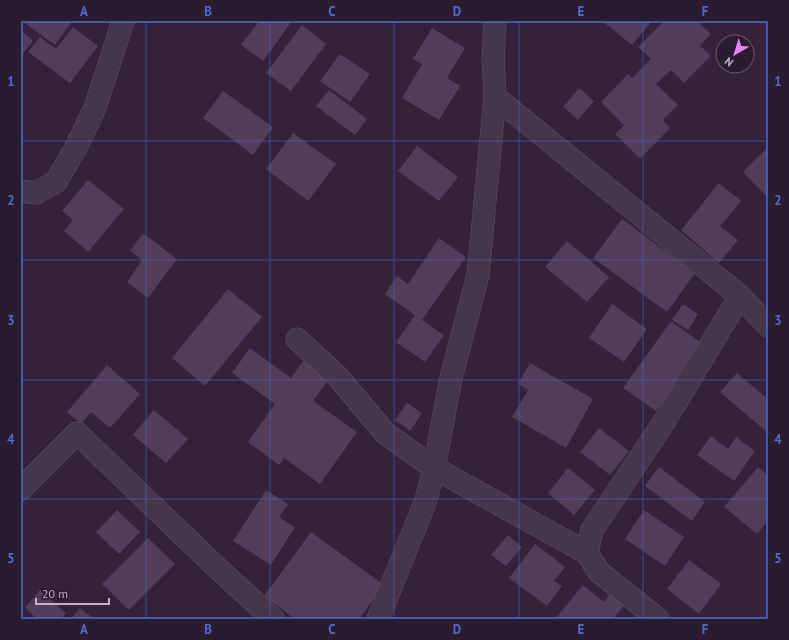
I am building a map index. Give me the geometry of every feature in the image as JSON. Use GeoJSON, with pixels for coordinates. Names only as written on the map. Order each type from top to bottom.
{"type":"FeatureCollection","features":[{"type":"Feature","properties":{"kind":"street"},"geometry":{"type":"LineString","coordinates":[[21,191],[36,193],[56,182],[75,149],[95,108],[123,21]]}},
{"type":"Feature","properties":{"kind":"street"},"geometry":{"type":"LineString","coordinates":[[378,619],[426,500],[434,468],[451,378],[478,275],[495,97],[493,59],[495,21]]}},
{"type":"Feature","properties":{"kind":"street"},"geometry":{"type":"LineString","coordinates":[[495,97],[740,296],[768,326]]}},
{"type":"Feature","properties":{"kind":"street"},"geometry":{"type":"LineString","coordinates":[[586,553],[592,530],[664,422],[740,296]]}},
{"type":"Feature","properties":{"kind":"street"},"geometry":{"type":"LineString","coordinates":[[297,339],[338,377],[386,434],[434,468],[586,553],[599,572],[658,619]]}},
{"type":"Feature","properties":{"kind":"street"},"geometry":{"type":"LineString","coordinates":[[21,489],[77,433],[213,564],[273,619]]}},
{"type":"Feature","properties":{"kind":"building"},"geometry":{"type":"Polygon","coordinates":[[[22,21],[72,21],[55,45],[22,21]]]}},
{"type":"Feature","properties":{"kind":"building"},"geometry":{"type":"Polygon","coordinates":[[[259,21],[292,21],[263,61],[241,45],[259,21]]]}},
{"type":"Feature","properties":{"kind":"building"},"geometry":{"type":"Polygon","coordinates":[[[602,21],[652,21],[632,45],[602,21]]]}},
{"type":"Feature","properties":{"kind":"building"},"geometry":{"type":"Polygon","coordinates":[[[664,21],[697,21],[711,34],[700,45],[711,56],[684,83],[671,70],[656,84],[678,105],[663,120],[670,128],[640,159],[615,134],[624,125],[601,102],[628,74],[632,78],[651,59],[638,47],[664,21]]]}},
{"type":"Feature","properties":{"kind":"building"},"geometry":{"type":"Polygon","coordinates":[[[302,25],[326,44],[291,91],[266,73],[302,25]]]}},
{"type":"Feature","properties":{"kind":"building"},"geometry":{"type":"Polygon","coordinates":[[[73,27],[98,46],[70,83],[28,52],[40,37],[56,49],[73,27]]]}},
{"type":"Feature","properties":{"kind":"building"},"geometry":{"type":"Polygon","coordinates":[[[432,28],[465,48],[447,78],[460,86],[439,120],[402,98],[422,64],[413,59],[432,28]]]}},
{"type":"Feature","properties":{"kind":"building"},"geometry":{"type":"Polygon","coordinates":[[[21,30],[33,41],[21,56],[21,30]]]}},
{"type":"Feature","properties":{"kind":"building"},"geometry":{"type":"Polygon","coordinates":[[[340,54],[370,74],[350,102],[320,81],[340,54]]]}},
{"type":"Feature","properties":{"kind":"building"},"geometry":{"type":"Polygon","coordinates":[[[579,88],[594,101],[578,120],[563,107],[579,88]]]}},
{"type":"Feature","properties":{"kind":"building"},"geometry":{"type":"Polygon","coordinates":[[[329,90],[367,119],[355,135],[316,106],[329,90]]]}},
{"type":"Feature","properties":{"kind":"building"},"geometry":{"type":"Polygon","coordinates":[[[223,91],[273,127],[253,155],[203,118],[223,91]]]}},
{"type":"Feature","properties":{"kind":"building"},"geometry":{"type":"Polygon","coordinates":[[[293,133],[336,164],[308,201],[266,169],[293,133]]]}},
{"type":"Feature","properties":{"kind":"building"},"geometry":{"type":"Polygon","coordinates":[[[417,146],[458,177],[439,201],[398,171],[417,146]]]}},
{"type":"Feature","properties":{"kind":"building"},"geometry":{"type":"Polygon","coordinates":[[[768,147],[768,198],[743,172],[768,147]]]}},
{"type":"Feature","properties":{"kind":"building"},"geometry":{"type":"Polygon","coordinates":[[[88,180],[124,209],[88,252],[64,231],[73,220],[62,211],[88,180]]]}},
{"type":"Feature","properties":{"kind":"building"},"geometry":{"type":"Polygon","coordinates":[[[719,183],[741,201],[720,226],[738,240],[719,263],[681,230],[719,183]]]}},
{"type":"Feature","properties":{"kind":"building"},"geometry":{"type":"Polygon","coordinates":[[[622,219],[695,273],[667,312],[593,258],[622,219]]]}},
{"type":"Feature","properties":{"kind":"building"},"geometry":{"type":"Polygon","coordinates":[[[143,233],[177,259],[148,298],[127,282],[142,260],[130,251],[143,233]]]}},
{"type":"Feature","properties":{"kind":"building"},"geometry":{"type":"Polygon","coordinates":[[[439,238],[466,257],[422,320],[444,335],[425,362],[396,342],[415,315],[385,294],[397,276],[408,284],[439,238]]]}},
{"type":"Feature","properties":{"kind":"building"},"geometry":{"type":"Polygon","coordinates":[[[567,241],[609,277],[587,302],[545,267],[567,241]]]}},
{"type":"Feature","properties":{"kind":"building"},"geometry":{"type":"Polygon","coordinates":[[[228,289],[262,317],[205,386],[172,358],[228,289]]]}},
{"type":"Feature","properties":{"kind":"building"},"geometry":{"type":"Polygon","coordinates":[[[612,304],[647,329],[624,362],[589,338],[612,304]]]}},
{"type":"Feature","properties":{"kind":"building"},"geometry":{"type":"Polygon","coordinates":[[[683,304],[698,314],[688,330],[672,320],[683,304]]]}},
{"type":"Feature","properties":{"kind":"building"},"geometry":{"type":"Polygon","coordinates":[[[671,321],[704,345],[656,411],[623,388],[671,321]]]}},
{"type":"Feature","properties":{"kind":"building"},"geometry":{"type":"Polygon","coordinates":[[[250,348],[291,378],[304,360],[330,378],[313,401],[357,432],[320,484],[284,458],[279,465],[248,442],[275,404],[232,373],[250,348]]]}},
{"type":"Feature","properties":{"kind":"building"},"geometry":{"type":"Polygon","coordinates":[[[530,363],[593,399],[566,448],[512,417],[528,390],[518,384],[530,363]]]}},
{"type":"Feature","properties":{"kind":"building"},"geometry":{"type":"Polygon","coordinates":[[[107,365],[140,394],[110,428],[91,412],[81,424],[67,412],[107,365]]]}},
{"type":"Feature","properties":{"kind":"building"},"geometry":{"type":"Polygon","coordinates":[[[737,373],[768,399],[768,433],[720,392],[737,373]]]}},
{"type":"Feature","properties":{"kind":"building"},"geometry":{"type":"Polygon","coordinates":[[[407,403],[422,413],[410,431],[395,420],[407,403]]]}},
{"type":"Feature","properties":{"kind":"building"},"geometry":{"type":"Polygon","coordinates":[[[154,410],[188,439],[166,463],[133,435],[154,410]]]}},
{"type":"Feature","properties":{"kind":"building"},"geometry":{"type":"Polygon","coordinates":[[[599,428],[629,451],[610,475],[580,452],[599,428]]]}},
{"type":"Feature","properties":{"kind":"building"},"geometry":{"type":"Polygon","coordinates":[[[711,436],[728,449],[736,437],[755,451],[734,481],[697,455],[711,436]]]}},
{"type":"Feature","properties":{"kind":"building"},"geometry":{"type":"Polygon","coordinates":[[[659,467],[705,502],[692,521],[645,486],[659,467]]]}},
{"type":"Feature","properties":{"kind":"building"},"geometry":{"type":"Polygon","coordinates":[[[758,467],[768,476],[768,521],[757,534],[724,507],[758,467]]]}},
{"type":"Feature","properties":{"kind":"building"},"geometry":{"type":"Polygon","coordinates":[[[568,468],[595,490],[574,515],[548,493],[568,468]]]}},
{"type":"Feature","properties":{"kind":"building"},"geometry":{"type":"Polygon","coordinates":[[[266,490],[288,504],[279,517],[295,527],[271,565],[233,541],[266,490]]]}},
{"type":"Feature","properties":{"kind":"building"},"geometry":{"type":"Polygon","coordinates":[[[117,510],[140,532],[119,554],[96,532],[117,510]]]}},
{"type":"Feature","properties":{"kind":"building"},"geometry":{"type":"Polygon","coordinates":[[[644,510],[684,537],[665,566],[625,539],[644,510]]]}},
{"type":"Feature","properties":{"kind":"building"},"geometry":{"type":"Polygon","coordinates":[[[311,532],[384,585],[359,619],[295,619],[264,596],[311,532]]]}},
{"type":"Feature","properties":{"kind":"building"},"geometry":{"type":"Polygon","coordinates":[[[508,535],[522,547],[506,566],[491,555],[508,535]]]}},
{"type":"Feature","properties":{"kind":"building"},"geometry":{"type":"Polygon","coordinates":[[[148,538],[175,564],[129,610],[102,584],[148,538]]]}},
{"type":"Feature","properties":{"kind":"building"},"geometry":{"type":"Polygon","coordinates":[[[535,544],[565,567],[554,581],[562,586],[547,606],[509,578],[535,544]]]}},
{"type":"Feature","properties":{"kind":"building"},"geometry":{"type":"Polygon","coordinates":[[[689,560],[721,584],[699,614],[667,589],[689,560]]]}},
{"type":"Feature","properties":{"kind":"building"},"geometry":{"type":"Polygon","coordinates":[[[583,585],[604,602],[610,594],[624,606],[613,619],[555,619],[583,585]]]}},
{"type":"Feature","properties":{"kind":"building"},"geometry":{"type":"Polygon","coordinates":[[[40,590],[66,613],[61,619],[37,619],[25,608],[40,590]]]}},
{"type":"Feature","properties":{"kind":"building"},"geometry":{"type":"Polygon","coordinates":[[[80,608],[94,619],[71,619],[80,608]]]}}]}
